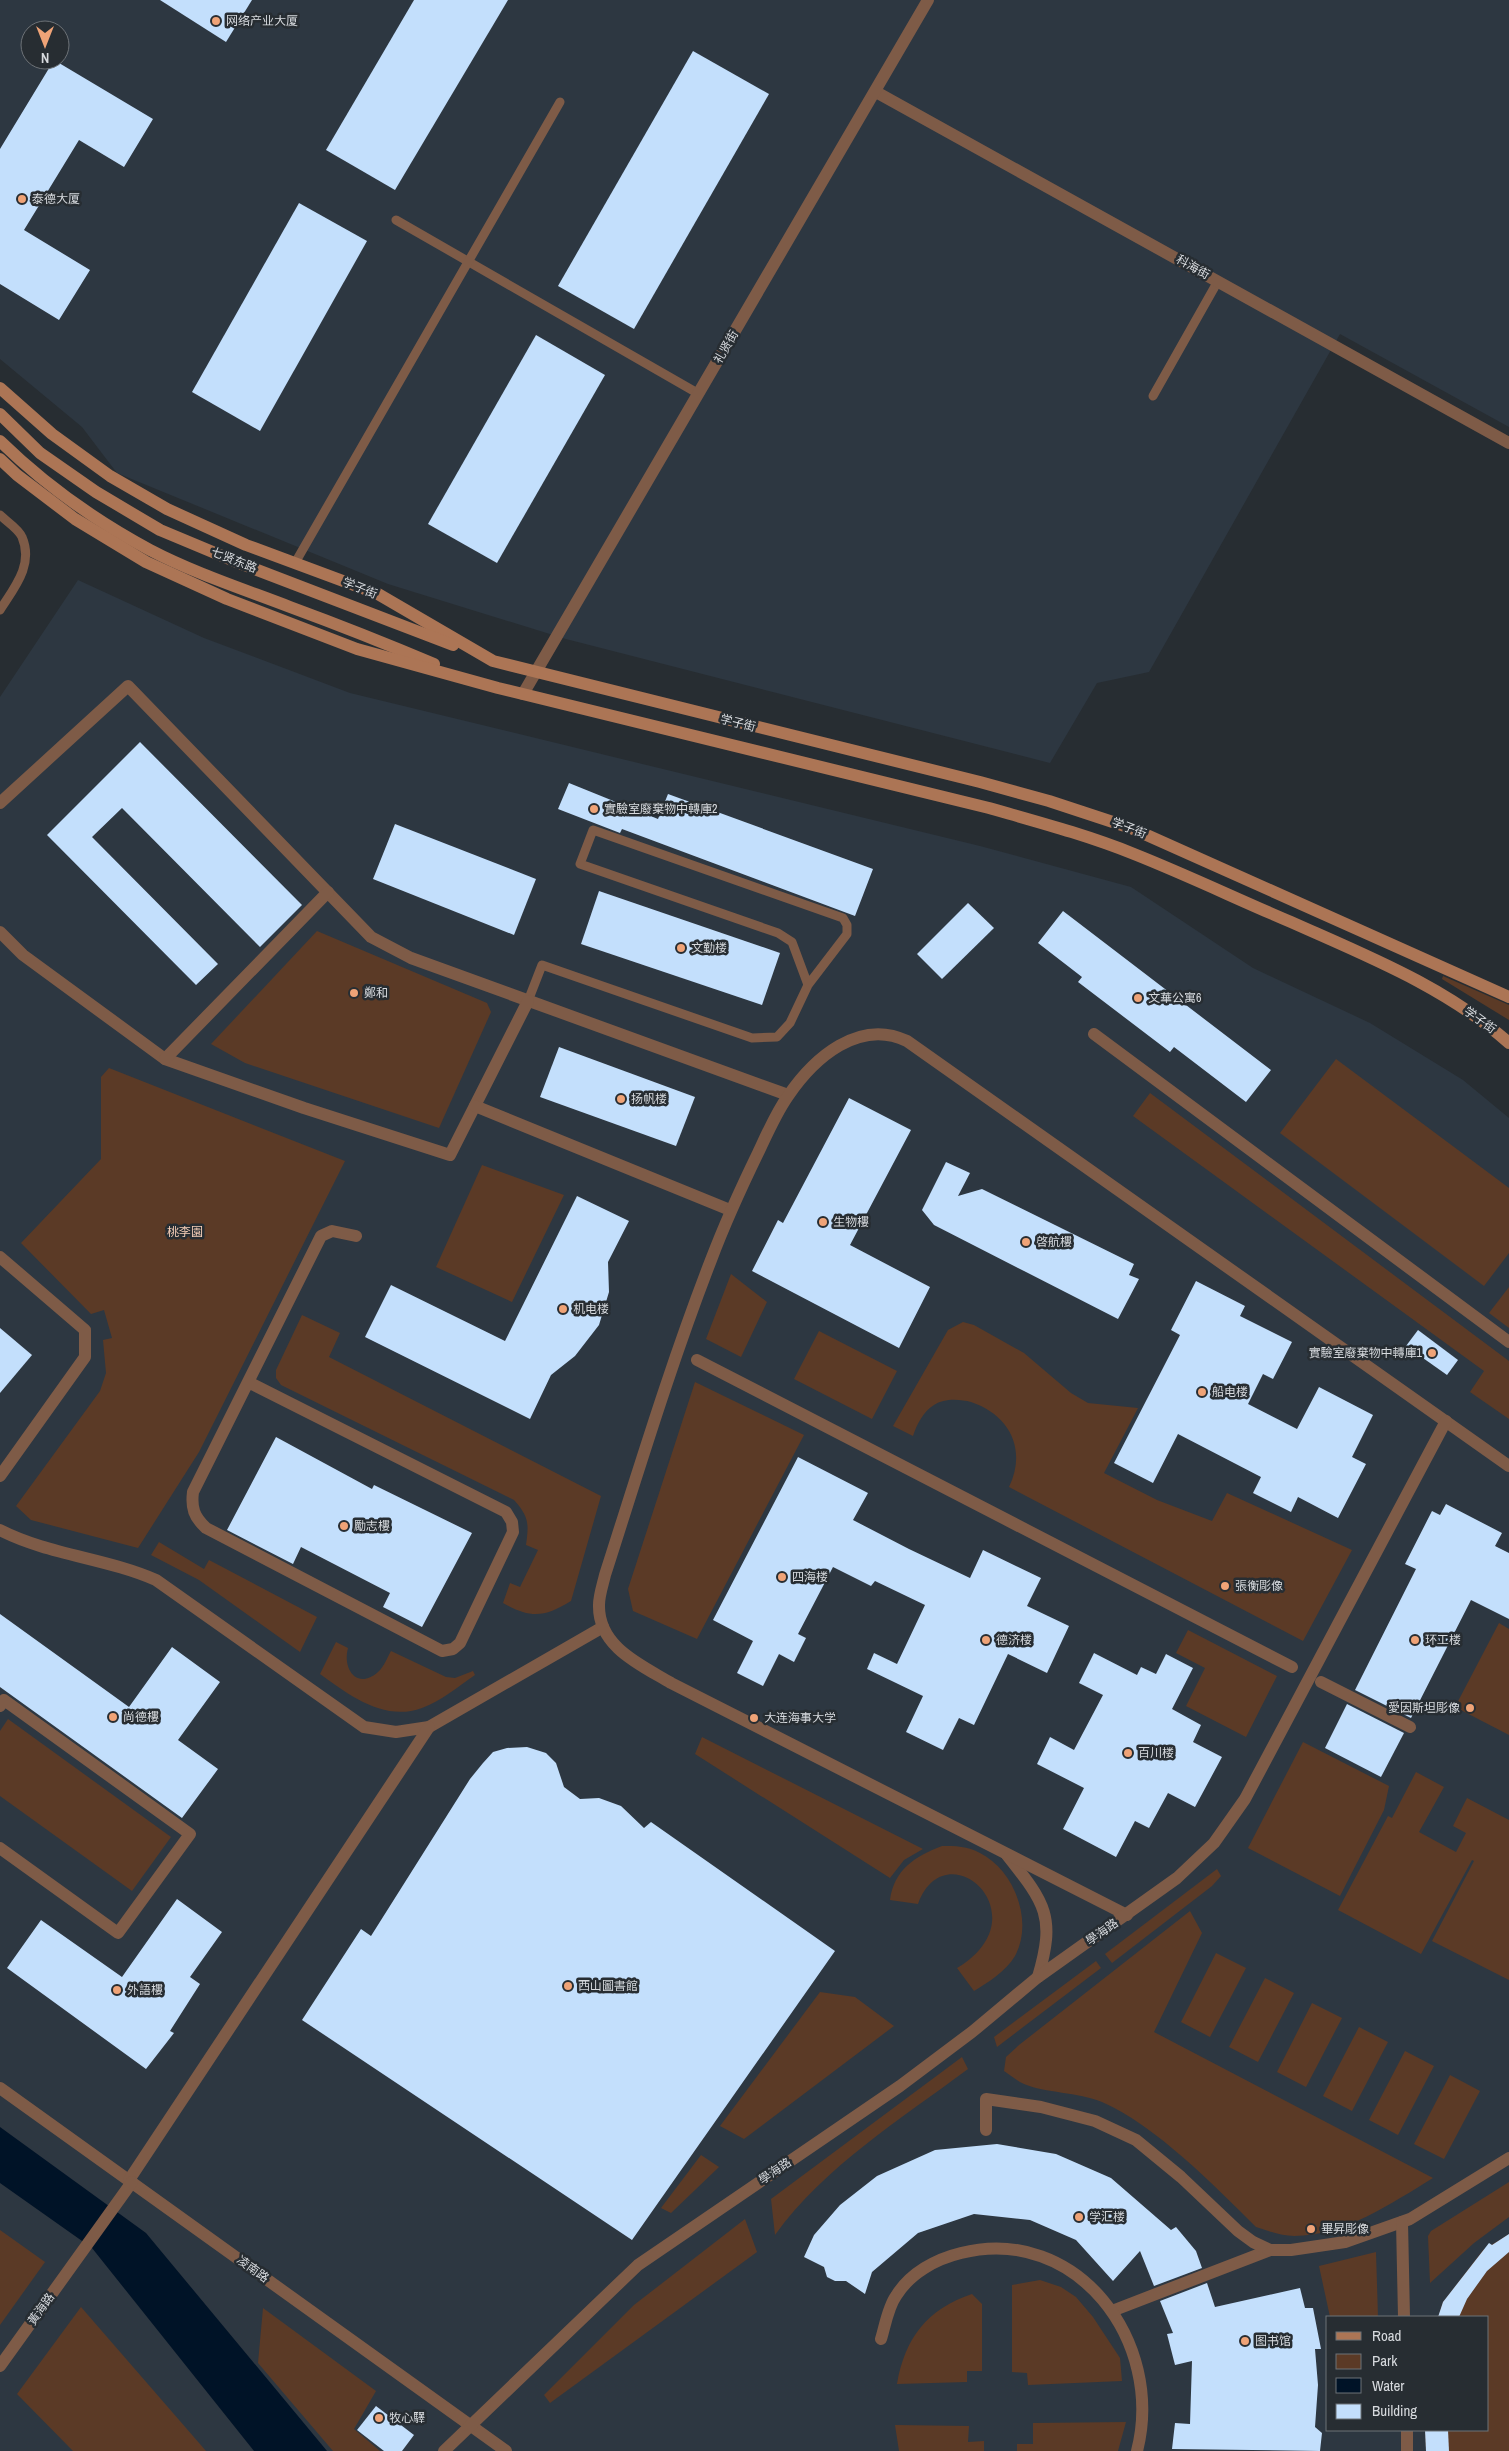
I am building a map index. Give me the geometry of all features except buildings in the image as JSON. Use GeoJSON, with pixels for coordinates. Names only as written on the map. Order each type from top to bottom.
{"type":"FeatureCollection","features":[{"type":"Feature","properties":{"kind":"main road","name":"学子街"},"geometry":{"type":"LineString","coordinates":[[0,388],[52,434],[110,476],[167,509],[246,545],[378,594],[493,661],[980,782],[1049,801],[1131,828],[1509,998]]}},
{"type":"Feature","properties":{"kind":"main road","name":"七贤东路"},"geometry":{"type":"LineString","coordinates":[[0,414],[40,453],[96,492],[160,530],[239,563],[493,661]]}},
{"type":"Feature","properties":{"kind":"main road","name":"七贤东路"},"geometry":{"type":"LineString","coordinates":[[0,441],[29,469],[87,511],[150,550],[234,586],[363,634],[483,684]]}},
{"type":"Feature","properties":{"kind":"main road","name":"学子街"},"geometry":{"type":"LineString","coordinates":[[0,459],[75,519],[146,562],[227,599],[357,649],[483,684],[990,808],[1134,853],[1378,961],[1439,991],[1491,1027],[1509,1043]]}},
{"type":"Feature","properties":{"kind":"street","name":"礼贤街"},"geometry":{"type":"LineString","coordinates":[[523,694],[928,0]]}},
{"type":"Feature","properties":{"kind":"street","name":"科海街"},"geometry":{"type":"LineString","coordinates":[[876,92],[1509,442]]}},
{"type":"Feature","properties":{"kind":"street"},"geometry":{"type":"LineString","coordinates":[[0,803],[128,686],[371,937],[411,958],[788,1095]]}},
{"type":"Feature","properties":{"kind":"street"},"geometry":{"type":"LineString","coordinates":[[165,1059],[328,892]]}},
{"type":"Feature","properties":{"kind":"street"},"geometry":{"type":"LineString","coordinates":[[0,932],[23,955],[165,1059],[304,1108],[450,1155],[528,1001]]}},
{"type":"Feature","properties":{"kind":"street"},"geometry":{"type":"LineString","coordinates":[[1127,1915],[671,1683],[619,1651],[603,1627],[599,1606],[605,1575],[674,1362],[730,1210],[788,1095],[816,1064],[836,1048],[857,1036],[872,1032],[885,1033],[906,1041],[1509,1466]]}},
{"type":"Feature","properties":{"kind":"street"},"geometry":{"type":"LineString","coordinates":[[1094,1034],[1509,1342]]}},
{"type":"Feature","properties":{"kind":"street"},"geometry":{"type":"LineString","coordinates":[[474,1106],[730,1210]]}},
{"type":"Feature","properties":{"kind":"street"},"geometry":{"type":"LineString","coordinates":[[248,1382],[506,1512],[512,1522],[513,1532],[460,1643],[453,1649],[442,1651],[206,1528],[197,1519],[192,1510],[193,1492],[248,1382],[321,1236],[332,1231],[356,1236]]}},
{"type":"Feature","properties":{"kind":"street"},"geometry":{"type":"LineString","coordinates":[[0,1257],[85,1330],[85,1358],[0,1476]]}},
{"type":"Feature","properties":{"kind":"street"},"geometry":{"type":"LineString","coordinates":[[697,1360],[1292,1668]]}},
{"type":"Feature","properties":{"kind":"street","name":"學海路"},"geometry":{"type":"LineString","coordinates":[[444,2451],[638,2265],[900,2086],[972,2032],[1038,1977],[1177,1878],[1214,1843],[1245,1799],[1446,1421]]}},
{"type":"Feature","properties":{"kind":"street"},"geometry":{"type":"LineString","coordinates":[[0,1530],[20,1540],[130,1568],[156,1580],[364,1727],[396,1732],[429,1726],[603,1627]]}},
{"type":"Feature","properties":{"kind":"street"},"geometry":{"type":"LineString","coordinates":[[1321,1682],[1410,1726]]}},
{"type":"Feature","properties":{"kind":"street"},"geometry":{"type":"LineString","coordinates":[[0,1706],[4,1700],[190,1834],[118,1933],[0,1848]]}},
{"type":"Feature","properties":{"kind":"street"},"geometry":{"type":"LineString","coordinates":[[130,2181],[429,1726]]}},
{"type":"Feature","properties":{"kind":"street"},"geometry":{"type":"LineString","coordinates":[[1004,1851],[1040,1898],[1046,1920],[1047,1945],[1038,1977]]}},
{"type":"Feature","properties":{"kind":"street","name":"凌南路"},"geometry":{"type":"LineString","coordinates":[[0,2088],[471,2424],[506,2451]]}},
{"type":"Feature","properties":{"kind":"street"},"geometry":{"type":"LineString","coordinates":[[986,2130],[986,2098],[1041,2107],[1095,2121],[1136,2140],[1181,2177],[1238,2231],[1253,2242],[1270,2250]]}},
{"type":"Feature","properties":{"kind":"street"},"geometry":{"type":"LineString","coordinates":[[1112,2311],[1270,2250],[1291,2250],[1345,2242],[1410,2219],[1509,2158]]}},
{"type":"Feature","properties":{"kind":"street","name":"黃海路"},"geometry":{"type":"LineString","coordinates":[[0,2366],[113,2208],[130,2181]]}},
{"type":"Feature","properties":{"kind":"street"},"geometry":{"type":"LineString","coordinates":[[1402,2222],[1404,2316]]}},
{"type":"Feature","properties":{"kind":"street"},"geometry":{"type":"LineString","coordinates":[[881,2339],[895,2296],[915,2274],[945,2257],[983,2247],[1024,2250],[1059,2265],[1091,2286],[1112,2311],[1125,2333],[1139,2375],[1142,2425],[1137,2451]]}},
{"type":"Feature","properties":{"kind":"street"},"geometry":{"type":"LineString","coordinates":[[1407,2431],[1407,2451]]}},
{"type":"Feature","properties":{"kind":"lane"},"geometry":{"type":"LineString","coordinates":[[295,563],[560,102]]}},
{"type":"Feature","properties":{"kind":"lane"},"geometry":{"type":"LineString","coordinates":[[396,220],[699,394]]}},
{"type":"Feature","properties":{"kind":"lane"},"geometry":{"type":"LineString","coordinates":[[1153,396],[1218,281]]}},
{"type":"Feature","properties":{"kind":"lane"},"geometry":{"type":"LineString","coordinates":[[0,515],[22,536],[26,556],[23,573],[0,610]]}},
{"type":"Feature","properties":{"kind":"lane"},"geometry":{"type":"LineString","coordinates":[[528,1001],[542,965],[752,1038],[776,1036],[784,1031],[808,985],[847,934],[847,924],[843,918],[593,830],[580,864],[778,932],[792,942],[808,985]]}},
{"type":"Feature","properties":{"kind":"shaded area"},"geometry":{"type":"Polygon","coordinates":[[[0,0],[1509,0],[1509,427],[1340,334],[1149,672],[1097,683],[1050,763],[566,639],[388,584],[117,473],[82,427],[0,359],[0,0]]]}},
{"type":"Feature","properties":{"kind":"shaded area","name":"大连海事大学"},"geometry":{"type":"Polygon","coordinates":[[[78,580],[204,638],[350,693],[980,846],[1131,887],[1253,968],[1370,1023],[1463,1080],[1509,1118],[1509,2451],[0,2451],[0,697],[78,580]]]}},
{"type":"Feature","properties":{"kind":"green space"},"geometry":{"type":"Polygon","coordinates":[[[317,931],[487,1003],[491,1012],[439,1128],[245,1063],[211,1044],[317,931]]]}},
{"type":"Feature","properties":{"kind":"green space"},"geometry":{"type":"Polygon","coordinates":[[[1443,976],[1509,1005],[1509,1020],[1442,979],[1443,976]]]}},
{"type":"Feature","properties":{"kind":"green space"},"geometry":{"type":"Polygon","coordinates":[[[1336,1059],[1509,1188],[1509,1253],[1484,1286],[1280,1133],[1336,1059]]]}},
{"type":"Feature","properties":{"kind":"green space","name":"桃李園"},"geometry":{"type":"Polygon","coordinates":[[[109,1068],[345,1161],[199,1452],[138,1548],[31,1520],[16,1506],[100,1391],[106,1373],[103,1340],[112,1338],[104,1310],[91,1314],[21,1243],[101,1159],[101,1077],[109,1068]]]}},
{"type":"Feature","properties":{"kind":"green space"},"geometry":{"type":"Polygon","coordinates":[[[1150,1093],[1509,1361],[1509,1419],[1470,1392],[1484,1371],[1133,1116],[1150,1093]]]}},
{"type":"Feature","properties":{"kind":"green space"},"geometry":{"type":"Polygon","coordinates":[[[482,1165],[564,1195],[512,1302],[436,1267],[482,1165]]]}},
{"type":"Feature","properties":{"kind":"green space"},"geometry":{"type":"Polygon","coordinates":[[[731,1274],[767,1302],[741,1357],[706,1339],[731,1274]]]}},
{"type":"Feature","properties":{"kind":"green space"},"geometry":{"type":"Polygon","coordinates":[[[1509,1287],[1509,1328],[1489,1313],[1509,1287]]]}},
{"type":"Feature","properties":{"kind":"green space"},"geometry":{"type":"Polygon","coordinates":[[[302,1315],[340,1333],[329,1357],[601,1496],[571,1601],[553,1610],[538,1614],[522,1612],[503,1603],[510,1583],[520,1587],[538,1550],[526,1545],[527,1521],[523,1511],[514,1500],[281,1385],[276,1378],[276,1370],[302,1315]]]}},
{"type":"Feature","properties":{"kind":"green space"},"geometry":{"type":"Polygon","coordinates":[[[963,1322],[974,1325],[1024,1353],[1071,1393],[1088,1403],[1138,1408],[1104,1473],[1157,1500],[1212,1521],[1227,1493],[1352,1550],[1303,1641],[1009,1487],[1016,1460],[1015,1447],[1005,1425],[985,1408],[967,1401],[947,1400],[938,1403],[927,1411],[913,1436],[893,1426],[948,1330],[963,1322]]]}},
{"type":"Feature","properties":{"kind":"green space"},"geometry":{"type":"Polygon","coordinates":[[[819,1331],[897,1371],[872,1419],[794,1379],[819,1331]]]}},
{"type":"Feature","properties":{"kind":"green space"},"geometry":{"type":"Polygon","coordinates":[[[695,1382],[804,1435],[697,1639],[633,1611],[628,1589],[695,1382]]]}},
{"type":"Feature","properties":{"kind":"green space"},"geometry":{"type":"Polygon","coordinates":[[[159,1542],[204,1569],[209,1560],[317,1617],[300,1652],[199,1580],[151,1555],[159,1542]]]}},
{"type":"Feature","properties":{"kind":"green space"},"geometry":{"type":"Polygon","coordinates":[[[1499,1623],[1509,1629],[1509,1735],[1455,1707],[1499,1623]]]}},
{"type":"Feature","properties":{"kind":"green space"},"geometry":{"type":"Polygon","coordinates":[[[1188,1630],[1277,1676],[1246,1737],[1186,1706],[1205,1668],[1176,1653],[1188,1630]]]}},
{"type":"Feature","properties":{"kind":"green space"},"geometry":{"type":"Polygon","coordinates":[[[336,1642],[348,1648],[347,1664],[353,1675],[358,1678],[371,1677],[378,1672],[391,1651],[446,1677],[455,1678],[473,1671],[475,1675],[443,1697],[422,1708],[394,1712],[381,1709],[355,1698],[320,1674],[336,1642]]]}},
{"type":"Feature","properties":{"kind":"green space"},"geometry":{"type":"Polygon","coordinates":[[[8,1719],[171,1837],[132,1891],[0,1796],[0,1731],[8,1719]]]}},
{"type":"Feature","properties":{"kind":"green space"},"geometry":{"type":"Polygon","coordinates":[[[702,1737],[923,1849],[904,1860],[890,1878],[695,1754],[702,1737]]]}},
{"type":"Feature","properties":{"kind":"green space"},"geometry":{"type":"Polygon","coordinates":[[[1303,1742],[1389,1786],[1384,1810],[1340,1896],[1248,1848],[1303,1742]]]}},
{"type":"Feature","properties":{"kind":"green space"},"geometry":{"type":"Polygon","coordinates":[[[1416,1772],[1444,1787],[1419,1832],[1456,1852],[1466,1833],[1453,1826],[1467,1798],[1509,1820],[1509,1980],[1432,1941],[1474,1861],[1472,1860],[1421,1954],[1338,1910],[1388,1816],[1392,1818],[1416,1772]]]}},
{"type":"Feature","properties":{"kind":"green space"},"geometry":{"type":"Polygon","coordinates":[[[942,1846],[957,1846],[971,1849],[992,1861],[1011,1884],[1021,1913],[1022,1928],[1015,1956],[1002,1971],[974,1991],[957,1968],[981,1947],[992,1925],[990,1905],[981,1888],[966,1877],[948,1875],[931,1883],[918,1904],[890,1900],[896,1880],[907,1865],[923,1854],[942,1846]]]}},
{"type":"Feature","properties":{"kind":"green space"},"geometry":{"type":"Polygon","coordinates":[[[1217,1869],[1221,1876],[1212,1886],[1112,1963],[1105,1954],[1217,1869]]]}},
{"type":"Feature","properties":{"kind":"green space"},"geometry":{"type":"Polygon","coordinates":[[[1190,1911],[1202,1933],[1154,2032],[1433,2178],[1384,2207],[1349,2224],[1313,2235],[1294,2236],[1275,2233],[1256,2227],[1184,2158],[1143,2125],[1122,2112],[1102,2102],[1083,2096],[1032,2087],[1021,2083],[1004,2071],[1006,2057],[1019,2045],[1190,1911]]]}},
{"type":"Feature","properties":{"kind":"green space"},"geometry":{"type":"Polygon","coordinates":[[[1216,1953],[1246,1968],[1210,2037],[1181,2022],[1216,1953]]]}},
{"type":"Feature","properties":{"kind":"green space"},"geometry":{"type":"Polygon","coordinates":[[[1096,1961],[1101,1968],[997,2047],[994,2037],[1096,1961]]]}},
{"type":"Feature","properties":{"kind":"green space"},"geometry":{"type":"Polygon","coordinates":[[[1265,1978],[1294,1993],[1258,2062],[1229,2047],[1265,1978]]]}},
{"type":"Feature","properties":{"kind":"green space"},"geometry":{"type":"Polygon","coordinates":[[[820,1992],[855,1997],[894,2026],[744,2139],[720,2126],[820,1992]]]}},
{"type":"Feature","properties":{"kind":"green space"},"geometry":{"type":"Polygon","coordinates":[[[1312,2003],[1342,2018],[1306,2087],[1277,2072],[1312,2003]]]}},
{"type":"Feature","properties":{"kind":"green space"},"geometry":{"type":"Polygon","coordinates":[[[1359,2027],[1388,2042],[1352,2111],[1323,2096],[1359,2027]]]}},
{"type":"Feature","properties":{"kind":"green space"},"geometry":{"type":"Polygon","coordinates":[[[1405,2051],[1434,2066],[1398,2135],[1369,2120],[1405,2051]]]}},
{"type":"Feature","properties":{"kind":"green space"},"geometry":{"type":"Polygon","coordinates":[[[962,2057],[968,2069],[840,2165],[795,2210],[775,2235],[771,2199],[962,2057]]]}},
{"type":"Feature","properties":{"kind":"green space"},"geometry":{"type":"Polygon","coordinates":[[[1450,2075],[1480,2091],[1444,2159],[1414,2144],[1450,2075]]]}},
{"type":"Feature","properties":{"kind":"green space"},"geometry":{"type":"Polygon","coordinates":[[[701,2155],[719,2167],[671,2213],[661,2208],[701,2155]]]}},
{"type":"Feature","properties":{"kind":"green space"},"geometry":{"type":"Polygon","coordinates":[[[1509,2182],[1509,2217],[1474,2243],[1430,2283],[1428,2236],[1431,2231],[1509,2182]]]}},
{"type":"Feature","properties":{"kind":"green space"},"geometry":{"type":"Polygon","coordinates":[[[745,2219],[757,2252],[550,2403],[544,2395],[634,2305],[745,2219]]]}},
{"type":"Feature","properties":{"kind":"green space"},"geometry":{"type":"Polygon","coordinates":[[[0,2230],[45,2262],[0,2325],[0,2230]]]}},
{"type":"Feature","properties":{"kind":"green space"},"geometry":{"type":"Polygon","coordinates":[[[1509,2234],[1509,2451],[1426,2451],[1425,2431],[1489,2431],[1489,2316],[1438,2316],[1443,2302],[1483,2250],[1509,2234]]]}},
{"type":"Feature","properties":{"kind":"green space"},"geometry":{"type":"Polygon","coordinates":[[[1376,2252],[1378,2316],[1330,2316],[1319,2266],[1376,2252]]]}},
{"type":"Feature","properties":{"kind":"green space"},"geometry":{"type":"Polygon","coordinates":[[[1040,2280],[1061,2287],[1076,2297],[1093,2317],[1120,2358],[1122,2381],[1028,2385],[1027,2373],[1012,2372],[1012,2285],[1040,2280]]]}},
{"type":"Feature","properties":{"kind":"green space"},"geometry":{"type":"Polygon","coordinates":[[[972,2294],[982,2304],[982,2371],[967,2371],[967,2382],[897,2384],[906,2353],[912,2339],[921,2327],[942,2308],[972,2294]]]}},
{"type":"Feature","properties":{"kind":"green space"},"geometry":{"type":"Polygon","coordinates":[[[81,2307],[206,2451],[73,2451],[17,2394],[81,2307]]]}},
{"type":"Feature","properties":{"kind":"green space"},"geometry":{"type":"Polygon","coordinates":[[[263,2308],[376,2391],[354,2429],[380,2451],[333,2451],[258,2363],[263,2308]]]}},
{"type":"Feature","properties":{"kind":"green space"},"geometry":{"type":"Polygon","coordinates":[[[1126,2422],[1118,2451],[1017,2451],[1017,2444],[1033,2444],[1033,2423],[1126,2422]]]}},
{"type":"Feature","properties":{"kind":"green space"},"geometry":{"type":"Polygon","coordinates":[[[895,2425],[969,2426],[968,2442],[984,2441],[984,2451],[899,2451],[895,2425]]]}},
{"type":"Feature","properties":{"kind":"water"},"geometry":{"type":"Polygon","coordinates":[[[0,2127],[146,2233],[327,2451],[254,2451],[92,2248],[0,2183],[0,2127]]]}},
{"type":"Feature","properties":{"kind":"place","name":"网络产业大厦"},"geometry":{"type":"Point","coordinates":[216,21]}},
{"type":"Feature","properties":{"kind":"place","name":"泰德大厦"},"geometry":{"type":"Point","coordinates":[22,199]}},
{"type":"Feature","properties":{"kind":"place","name":"實驗室廢棄物中轉庫2"},"geometry":{"type":"Point","coordinates":[594,809]}},
{"type":"Feature","properties":{"kind":"place","name":"文勤楼"},"geometry":{"type":"Point","coordinates":[681,948]}},
{"type":"Feature","properties":{"kind":"place","name":"鄭和"},"geometry":{"type":"Point","coordinates":[354,993]}},
{"type":"Feature","properties":{"kind":"place","name":"文華公寓6"},"geometry":{"type":"Point","coordinates":[1138,998]}},
{"type":"Feature","properties":{"kind":"place","name":"扬帆楼"},"geometry":{"type":"Point","coordinates":[621,1099]}},
{"type":"Feature","properties":{"kind":"place","name":"生物樓"},"geometry":{"type":"Point","coordinates":[823,1222]}},
{"type":"Feature","properties":{"kind":"place","name":"啓航樓"},"geometry":{"type":"Point","coordinates":[1026,1242]}},
{"type":"Feature","properties":{"kind":"place","name":"机电楼"},"geometry":{"type":"Point","coordinates":[563,1309]}},
{"type":"Feature","properties":{"kind":"place","name":"實驗室廢棄物中轉庫1"},"geometry":{"type":"Point","coordinates":[1432,1353]}},
{"type":"Feature","properties":{"kind":"place","name":"船电楼"},"geometry":{"type":"Point","coordinates":[1202,1392]}},
{"type":"Feature","properties":{"kind":"place","name":"勵志樓"},"geometry":{"type":"Point","coordinates":[344,1526]}},
{"type":"Feature","properties":{"kind":"place","name":"四海楼"},"geometry":{"type":"Point","coordinates":[782,1577]}},
{"type":"Feature","properties":{"kind":"place","name":"張衡彫像"},"geometry":{"type":"Point","coordinates":[1225,1586]}},
{"type":"Feature","properties":{"kind":"place","name":"德济楼"},"geometry":{"type":"Point","coordinates":[986,1640]}},
{"type":"Feature","properties":{"kind":"place","name":"环工楼"},"geometry":{"type":"Point","coordinates":[1415,1640]}},
{"type":"Feature","properties":{"kind":"place","name":"愛因斯坦彫像"},"geometry":{"type":"Point","coordinates":[1470,1708]}},
{"type":"Feature","properties":{"kind":"place","name":"尚德樓"},"geometry":{"type":"Point","coordinates":[113,1717]}},
{"type":"Feature","properties":{"kind":"place","name":"大连海事大学"},"geometry":{"type":"Point","coordinates":[754,1718]}},
{"type":"Feature","properties":{"kind":"place","name":"百川楼"},"geometry":{"type":"Point","coordinates":[1128,1753]}},
{"type":"Feature","properties":{"kind":"place","name":"西山圖書館"},"geometry":{"type":"Point","coordinates":[568,1986]}},
{"type":"Feature","properties":{"kind":"place","name":"外語樓"},"geometry":{"type":"Point","coordinates":[117,1990]}},
{"type":"Feature","properties":{"kind":"place","name":"学汇楼"},"geometry":{"type":"Point","coordinates":[1079,2217]}},
{"type":"Feature","properties":{"kind":"place","name":"畢昇彫像"},"geometry":{"type":"Point","coordinates":[1311,2229]}},
{"type":"Feature","properties":{"kind":"place","name":"图书馆"},"geometry":{"type":"Point","coordinates":[1245,2341]}},
{"type":"Feature","properties":{"kind":"place","name":"牧心驛"},"geometry":{"type":"Point","coordinates":[379,2418]}}]}
